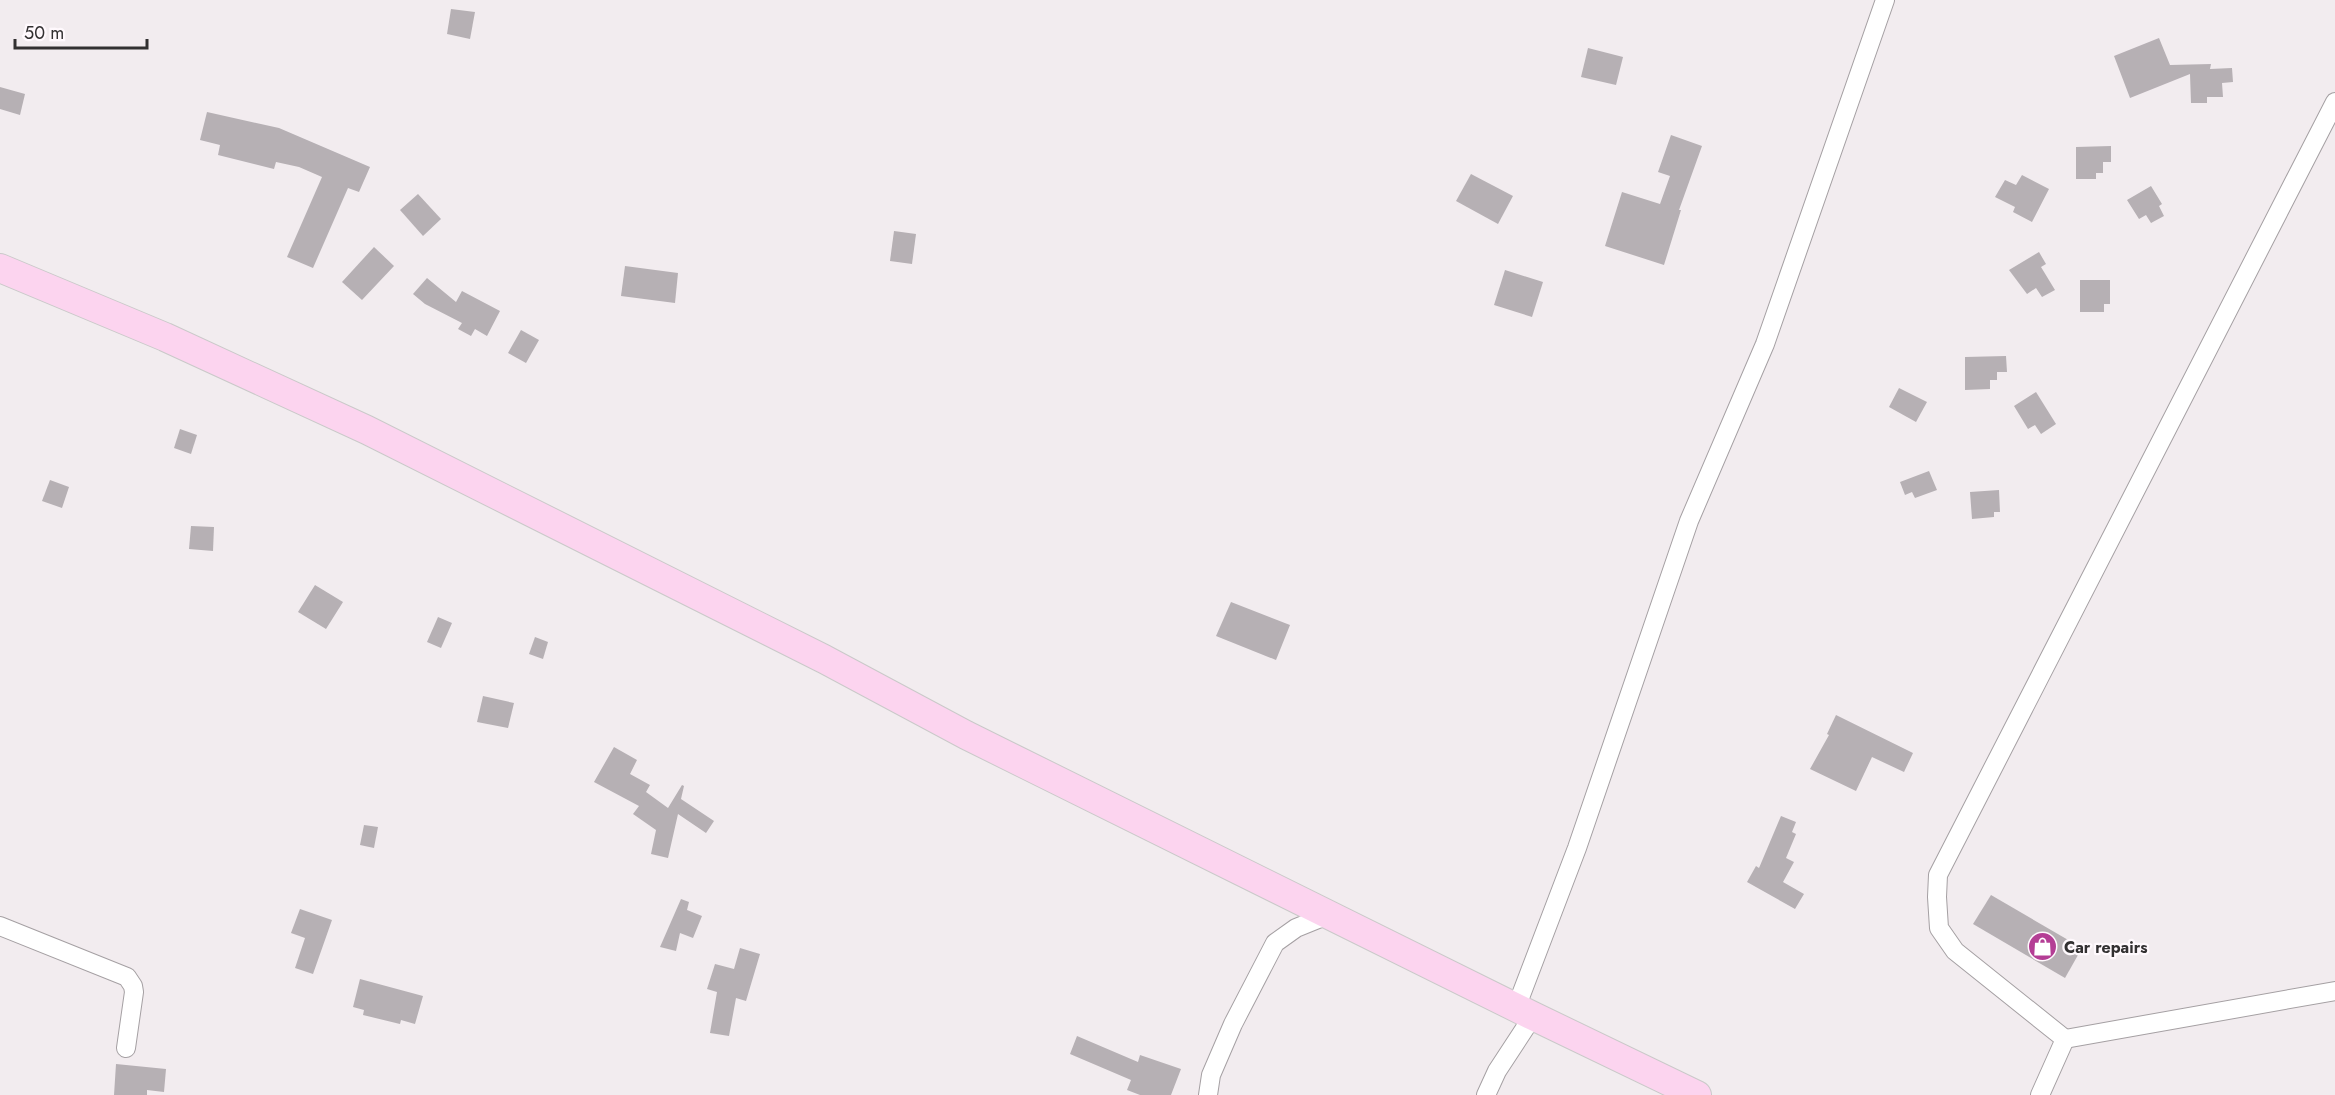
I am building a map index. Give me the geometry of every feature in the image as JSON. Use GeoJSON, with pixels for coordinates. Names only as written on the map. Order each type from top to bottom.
{"type":"FeatureCollection","features":[{"type":"Feature","properties":{"kind":"main road"},"geometry":{"type":"LineString","coordinates":[[0,268],[165,337],[367,430],[514,502],[662,580],[825,659],[966,735],[1697,1095]]}},
{"type":"Feature","properties":{"kind":"street"},"geometry":{"type":"LineString","coordinates":[[1486,1095],[1525,1012],[1577,848],[1689,521],[1765,344],[1885,0]]}},
{"type":"Feature","properties":{"kind":"street"},"geometry":{"type":"LineString","coordinates":[[2335,102],[1938,875],[1937,897],[1940,928],[1955,951],[2065,1039],[2335,991]]}},
{"type":"Feature","properties":{"kind":"street"},"geometry":{"type":"LineString","coordinates":[[1208,1095],[1211,1075],[1233,1024],[1275,943],[1296,928],[1328,915]]}},
{"type":"Feature","properties":{"kind":"street"},"geometry":{"type":"LineString","coordinates":[[0,926],[127,977],[134,986],[134,992],[126,1048]]}},
{"type":"Feature","properties":{"kind":"street"},"geometry":{"type":"LineString","coordinates":[[2040,1095],[2065,1039]]}},
{"type":"Feature","properties":{"kind":"building"},"geometry":{"type":"Polygon","coordinates":[[[451,9],[475,12],[470,39],[447,34],[451,9]]]}},
{"type":"Feature","properties":{"kind":"building"},"geometry":{"type":"Polygon","coordinates":[[[2159,38],[2170,65],[2211,64],[2210,69],[2232,68],[2233,82],[2222,83],[2223,97],[2207,97],[2207,103],[2191,103],[2190,74],[2130,98],[2114,56],[2159,38]]]}},
{"type":"Feature","properties":{"kind":"building"},"geometry":{"type":"Polygon","coordinates":[[[1588,48],[1623,57],[1616,85],[1581,77],[1588,48]]]}},
{"type":"Feature","properties":{"kind":"building"},"geometry":{"type":"Polygon","coordinates":[[[0,87],[25,94],[20,115],[0,109],[0,87]]]}},
{"type":"Feature","properties":{"kind":"building"},"geometry":{"type":"Polygon","coordinates":[[[207,112],[279,128],[370,167],[359,192],[348,188],[313,268],[287,257],[322,177],[299,167],[276,162],[274,169],[218,155],[220,145],[200,140],[207,112]]]}},
{"type":"Feature","properties":{"kind":"building"},"geometry":{"type":"Polygon","coordinates":[[[1671,135],[1702,146],[1679,210],[1681,210],[1664,265],[1605,246],[1622,192],[1660,204],[1670,176],[1658,172],[1671,135]]]}},
{"type":"Feature","properties":{"kind":"building"},"geometry":{"type":"Polygon","coordinates":[[[2111,146],[2111,162],[2103,162],[2103,173],[2096,173],[2096,179],[2076,179],[2076,147],[2111,146]]]}},
{"type":"Feature","properties":{"kind":"building"},"geometry":{"type":"Polygon","coordinates":[[[1471,174],[1513,196],[1498,224],[1456,201],[1471,174]]]}},
{"type":"Feature","properties":{"kind":"building"},"geometry":{"type":"Polygon","coordinates":[[[2022,175],[2049,189],[2032,222],[2013,212],[2015,207],[1995,197],[2005,180],[2016,185],[2022,175]]]}},
{"type":"Feature","properties":{"kind":"building"},"geometry":{"type":"Polygon","coordinates":[[[2151,186],[2162,204],[2159,206],[2164,216],[2151,223],[2146,215],[2139,219],[2127,200],[2151,186]]]}},
{"type":"Feature","properties":{"kind":"building"},"geometry":{"type":"Polygon","coordinates":[[[418,194],[441,219],[423,236],[400,210],[418,194]]]}},
{"type":"Feature","properties":{"kind":"building"},"geometry":{"type":"Polygon","coordinates":[[[894,231],[916,234],[912,264],[890,261],[894,231]]]}},
{"type":"Feature","properties":{"kind":"building"},"geometry":{"type":"Polygon","coordinates":[[[374,247],[394,266],[362,300],[342,282],[374,247]]]}},
{"type":"Feature","properties":{"kind":"building"},"geometry":{"type":"Polygon","coordinates":[[[2039,252],[2046,264],[2041,267],[2055,290],[2042,297],[2036,288],[2027,294],[2009,270],[2039,252]]]}},
{"type":"Feature","properties":{"kind":"building"},"geometry":{"type":"Polygon","coordinates":[[[625,266],[678,273],[675,303],[621,296],[625,266]]]}},
{"type":"Feature","properties":{"kind":"building"},"geometry":{"type":"Polygon","coordinates":[[[1505,270],[1543,282],[1532,317],[1494,305],[1505,270]]]}},
{"type":"Feature","properties":{"kind":"building"},"geometry":{"type":"Polygon","coordinates":[[[427,278],[456,302],[462,291],[500,311],[487,336],[475,329],[471,336],[458,329],[462,323],[425,304],[413,294],[427,278]]]}},
{"type":"Feature","properties":{"kind":"building"},"geometry":{"type":"Polygon","coordinates":[[[2080,280],[2110,280],[2110,304],[2104,304],[2104,312],[2080,312],[2080,280]]]}},
{"type":"Feature","properties":{"kind":"building"},"geometry":{"type":"Polygon","coordinates":[[[521,330],[539,340],[526,363],[508,353],[521,330]]]}},
{"type":"Feature","properties":{"kind":"building"},"geometry":{"type":"Polygon","coordinates":[[[2006,356],[2007,372],[1997,372],[1997,380],[1990,380],[1990,389],[1965,390],[1965,357],[2006,356]]]}},
{"type":"Feature","properties":{"kind":"building"},"geometry":{"type":"Polygon","coordinates":[[[1899,388],[1927,402],[1916,422],[1889,407],[1899,388]]]}},
{"type":"Feature","properties":{"kind":"building"},"geometry":{"type":"Polygon","coordinates":[[[2036,392],[2056,424],[2041,434],[2035,425],[2028,429],[2014,406],[2036,392]]]}},
{"type":"Feature","properties":{"kind":"building"},"geometry":{"type":"Polygon","coordinates":[[[180,429],[197,435],[191,454],[174,448],[180,429]]]}},
{"type":"Feature","properties":{"kind":"building"},"geometry":{"type":"Polygon","coordinates":[[[1929,471],[1937,490],[1915,498],[1912,492],[1905,495],[1900,482],[1929,471]]]}},
{"type":"Feature","properties":{"kind":"building"},"geometry":{"type":"Polygon","coordinates":[[[50,480],[69,487],[62,508],[42,501],[50,480]]]}},
{"type":"Feature","properties":{"kind":"building"},"geometry":{"type":"Polygon","coordinates":[[[1999,490],[2000,512],[1994,512],[1994,517],[1972,519],[1970,492],[1999,490]]]}},
{"type":"Feature","properties":{"kind":"building"},"geometry":{"type":"Polygon","coordinates":[[[191,526],[214,527],[213,551],[189,549],[191,526]]]}},
{"type":"Feature","properties":{"kind":"building"},"geometry":{"type":"Polygon","coordinates":[[[315,585],[343,602],[326,629],[298,612],[315,585]]]}},
{"type":"Feature","properties":{"kind":"building"},"geometry":{"type":"Polygon","coordinates":[[[1231,602],[1290,625],[1276,660],[1216,636],[1231,602]]]}},
{"type":"Feature","properties":{"kind":"building"},"geometry":{"type":"Polygon","coordinates":[[[438,617],[452,623],[441,648],[427,642],[438,617]]]}},
{"type":"Feature","properties":{"kind":"building"},"geometry":{"type":"Polygon","coordinates":[[[535,637],[548,642],[543,659],[529,654],[535,637]]]}},
{"type":"Feature","properties":{"kind":"building"},"geometry":{"type":"Polygon","coordinates":[[[483,696],[514,703],[508,728],[477,722],[483,696]]]}},
{"type":"Feature","properties":{"kind":"building"},"geometry":{"type":"Polygon","coordinates":[[[1836,715],[1913,753],[1904,772],[1872,757],[1856,791],[1810,769],[1829,735],[1827,734],[1836,715]]]}},
{"type":"Feature","properties":{"kind":"building"},"geometry":{"type":"Polygon","coordinates":[[[614,747],[637,760],[630,774],[650,785],[646,792],[668,808],[682,785],[684,786],[681,799],[714,821],[706,833],[678,814],[668,858],[651,854],[656,830],[633,814],[639,806],[594,782],[614,747]]]}},
{"type":"Feature","properties":{"kind":"building"},"geometry":{"type":"Polygon","coordinates":[[[1781,816],[1796,822],[1792,832],[1796,834],[1786,858],[1794,862],[1783,882],[1804,894],[1795,909],[1747,882],[1756,866],[1759,868],[1781,816]]]}},
{"type":"Feature","properties":{"kind":"building"},"geometry":{"type":"Polygon","coordinates":[[[364,825],[378,827],[374,848],[360,845],[364,825]]]}},
{"type":"Feature","properties":{"kind":"building"},"geometry":{"type":"Polygon","coordinates":[[[1991,895],[2082,948],[2065,978],[1973,924],[1991,895]]]}},
{"type":"Feature","properties":{"kind":"building"},"geometry":{"type":"Polygon","coordinates":[[[681,899],[689,902],[687,910],[702,916],[693,938],[680,933],[676,951],[660,947],[681,899]]]}},
{"type":"Feature","properties":{"kind":"building"},"geometry":{"type":"Polygon","coordinates":[[[300,909],[332,920],[313,974],[295,968],[305,938],[291,933],[300,909]]]}},
{"type":"Feature","properties":{"kind":"building"},"geometry":{"type":"Polygon","coordinates":[[[740,948],[760,954],[746,1001],[736,998],[729,1036],[710,1033],[717,992],[707,989],[715,964],[734,969],[740,948]]]}},
{"type":"Feature","properties":{"kind":"building"},"geometry":{"type":"Polygon","coordinates":[[[360,979],[423,996],[415,1024],[401,1020],[400,1024],[363,1015],[364,1010],[353,1007],[360,979]]]}},
{"type":"Feature","properties":{"kind":"building"},"geometry":{"type":"Polygon","coordinates":[[[1077,1036],[1138,1062],[1140,1055],[1181,1069],[1171,1095],[1140,1095],[1127,1090],[1131,1080],[1070,1054],[1077,1036]]]}},
{"type":"Feature","properties":{"kind":"building"},"geometry":{"type":"Polygon","coordinates":[[[116,1064],[166,1069],[164,1092],[147,1090],[147,1095],[114,1095],[116,1064]]]}},
{"type":"Feature","properties":{"kind":"place","name":"Car repairs"},"geometry":{"type":"Point","coordinates":[2043,947]}}]}
